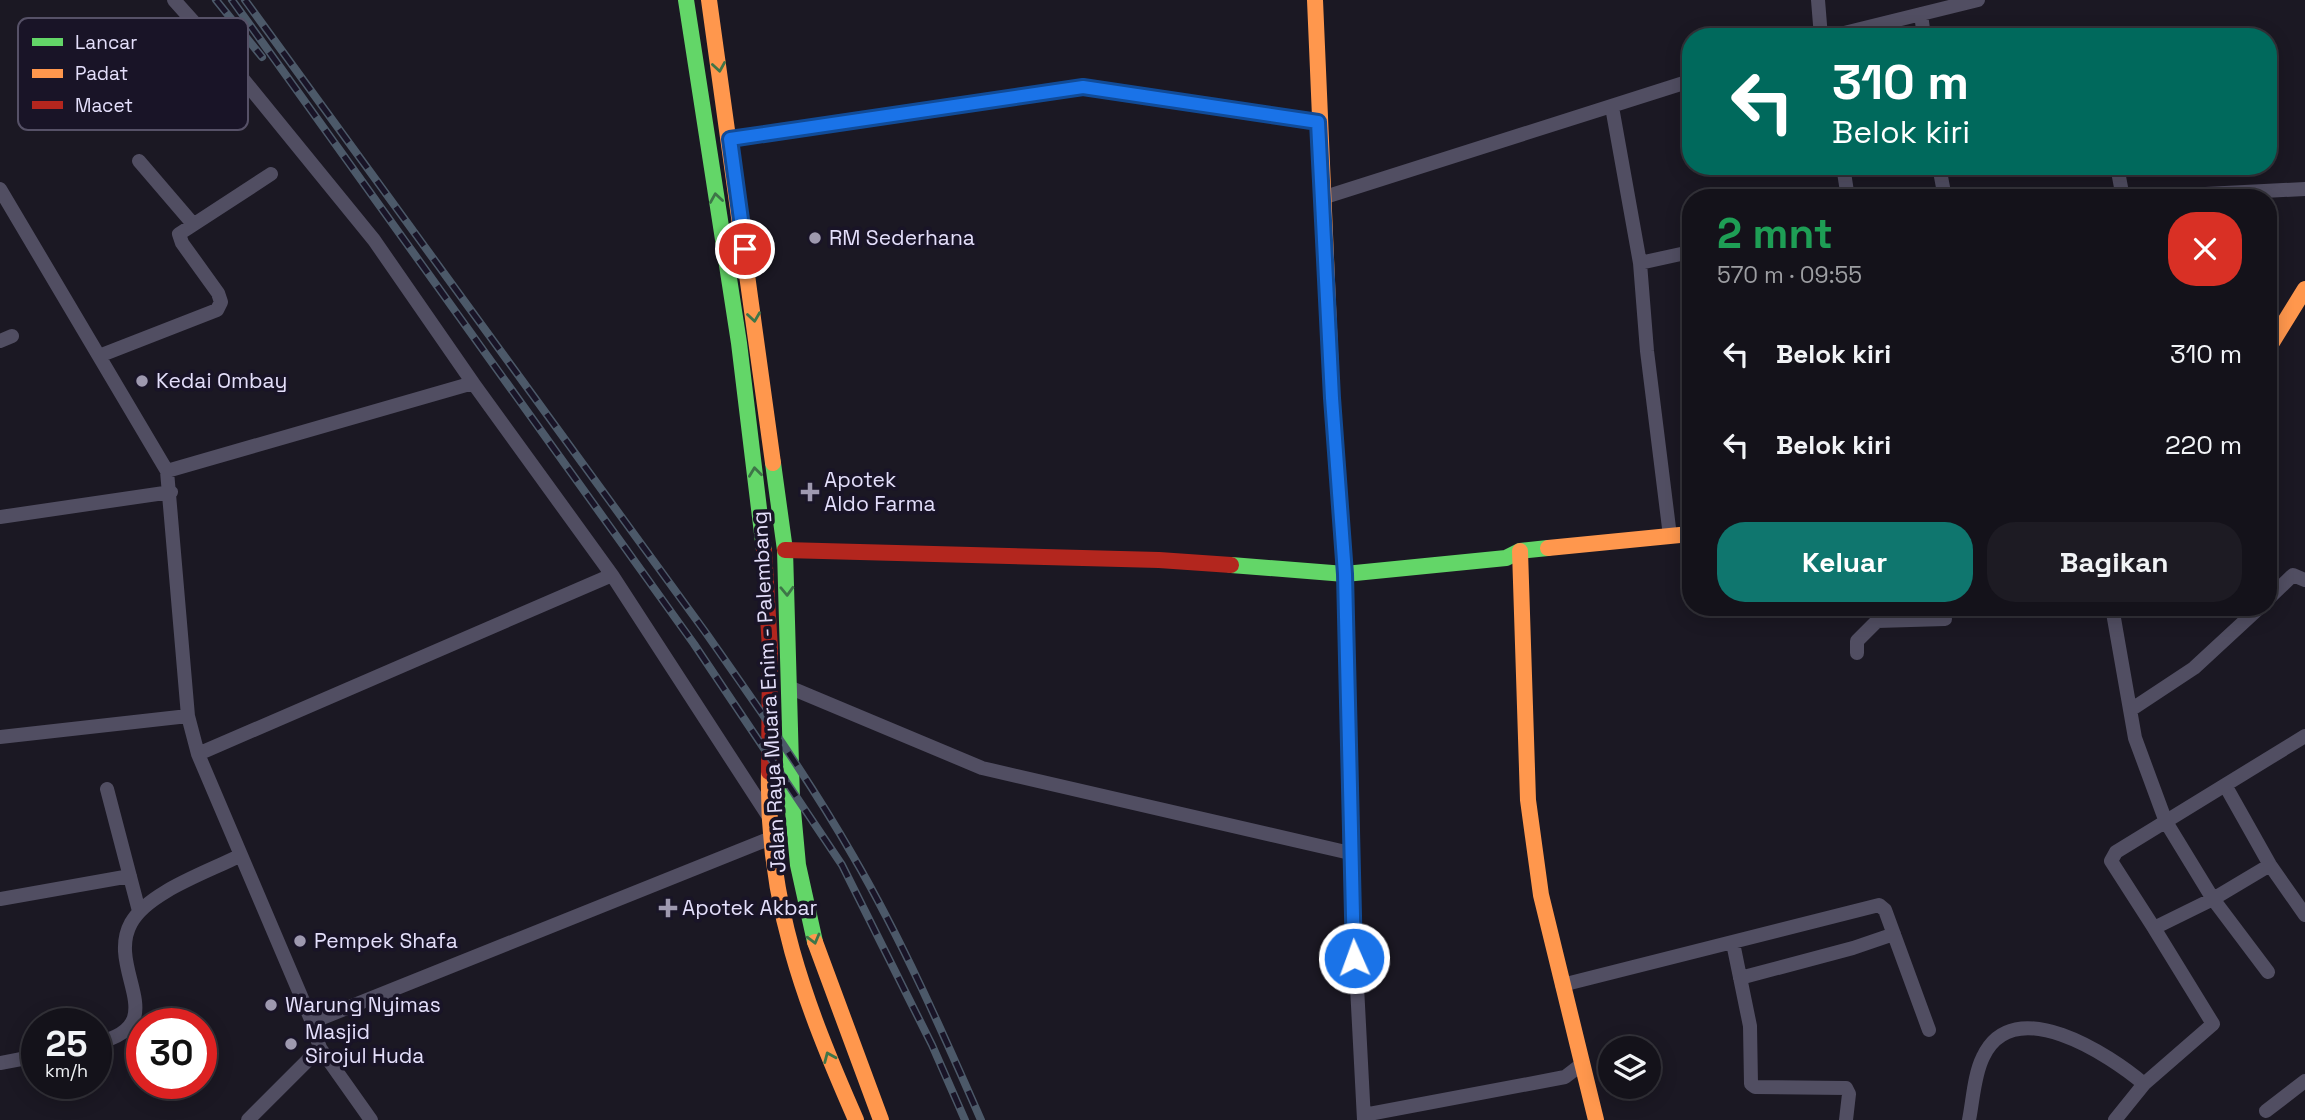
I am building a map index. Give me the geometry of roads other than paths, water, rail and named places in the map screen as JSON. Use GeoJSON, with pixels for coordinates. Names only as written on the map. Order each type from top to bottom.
{"type":"FeatureCollection","features":[{"type":"Feature","properties":{"kind":"main road","name":"Jalan Raya Muara Enim - Palembang"},"geometry":{"type":"LineString","coordinates":[[686,0],[745,392],[765,552],[769,637],[768,815],[771,838],[797,971],[812,1017],[856,1120]]}},
{"type":"Feature","properties":{"kind":"main road","name":"Jalan Raya Muara Enim - Palembang"},"geometry":{"type":"LineString","coordinates":[[709,0],[785,550],[791,688],[792,800],[798,865],[819,958],[881,1120]]}},
{"type":"Feature","properties":{"kind":"main road"},"geometry":{"type":"LineString","coordinates":[[1317,1],[1318,122],[1332,398],[1345,574]]}},
{"type":"Feature","properties":{"kind":"main road"},"geometry":{"type":"LineString","coordinates":[[2277,334],[2305,289]]}},
{"type":"Feature","properties":{"kind":"main road"},"geometry":{"type":"LineString","coordinates":[[785,550],[1159,560],[1345,574],[1506,558],[1520,551],[1682,535]]}},
{"type":"Feature","properties":{"kind":"main road"},"geometry":{"type":"LineString","coordinates":[[1520,551],[1528,800],[1541,895],[1597,1120]]}},
{"type":"Feature","properties":{"kind":"street"},"geometry":{"type":"LineString","coordinates":[[174,0],[190,18]]}},
{"type":"Feature","properties":{"kind":"street"},"geometry":{"type":"LineString","coordinates":[[1818,0],[1820,28]]}},
{"type":"Feature","properties":{"kind":"street"},"geometry":{"type":"LineString","coordinates":[[1864,28],[1978,0]]}},
{"type":"Feature","properties":{"kind":"street"},"geometry":{"type":"LineString","coordinates":[[1921,14],[1923,28]]}},
{"type":"Feature","properties":{"kind":"street"},"geometry":{"type":"LineString","coordinates":[[248,85],[374,240],[473,383],[612,575],[768,815]]}},
{"type":"Feature","properties":{"kind":"street"},"geometry":{"type":"LineString","coordinates":[[1322,198],[1682,85]]}},
{"type":"Feature","properties":{"kind":"street"},"geometry":{"type":"LineString","coordinates":[[730,139],[1083,87],[1318,122]]}},
{"type":"Feature","properties":{"kind":"street"},"geometry":{"type":"LineString","coordinates":[[1612,107],[1640,263],[1647,351],[1670,536]]}},
{"type":"Feature","properties":{"kind":"street"},"geometry":{"type":"LineString","coordinates":[[139,160],[193,224]]}},
{"type":"Feature","properties":{"kind":"street"},"geometry":{"type":"LineString","coordinates":[[99,356],[218,309],[221,302],[215,286],[179,237],[193,224],[271,174]]}},
{"type":"Feature","properties":{"kind":"street"},"geometry":{"type":"LineString","coordinates":[[0,189],[167,471],[171,492],[188,716],[198,754],[239,856],[312,1022],[320,1048],[370,1120]]}},
{"type":"Feature","properties":{"kind":"street"},"geometry":{"type":"LineString","coordinates":[[2277,190],[2305,189]]}},
{"type":"Feature","properties":{"kind":"street"},"geometry":{"type":"LineString","coordinates":[[1640,263],[1682,254]]}},
{"type":"Feature","properties":{"kind":"street"},"geometry":{"type":"LineString","coordinates":[[167,471],[473,383]]}},
{"type":"Feature","properties":{"kind":"street"},"geometry":{"type":"LineString","coordinates":[[0,517],[171,492]]}},
{"type":"Feature","properties":{"kind":"street"},"geometry":{"type":"LineString","coordinates":[[1345,574],[1350,853],[1364,1118],[1565,1077],[1582,1064]]}},
{"type":"Feature","properties":{"kind":"street"},"geometry":{"type":"LineString","coordinates":[[198,754],[612,575]]}},
{"type":"Feature","properties":{"kind":"street"},"geometry":{"type":"LineString","coordinates":[[2277,590],[2293,575],[2305,580]]}},
{"type":"Feature","properties":{"kind":"street"},"geometry":{"type":"LineString","coordinates":[[1857,653],[1860,635],[1875,616]]}},
{"type":"Feature","properties":{"kind":"street"},"geometry":{"type":"LineString","coordinates":[[1904,616],[1945,619]]}},
{"type":"Feature","properties":{"kind":"street"},"geometry":{"type":"LineString","coordinates":[[2114,616],[2141,760],[2166,822],[2213,899],[2268,972]]}},
{"type":"Feature","properties":{"kind":"street"},"geometry":{"type":"LineString","coordinates":[[2132,709],[2194,668],[2250,616]]}},
{"type":"Feature","properties":{"kind":"street"},"geometry":{"type":"LineString","coordinates":[[791,688],[982,768],[1350,853]]}},
{"type":"Feature","properties":{"kind":"street"},"geometry":{"type":"LineString","coordinates":[[0,737],[188,716]]}},
{"type":"Feature","properties":{"kind":"street"},"geometry":{"type":"LineString","coordinates":[[2115,1120],[2144,1084],[2212,1026],[2213,1021],[2111,861],[2116,852],[2305,736]]}},
{"type":"Feature","properties":{"kind":"street"},"geometry":{"type":"LineString","coordinates":[[2225,785],[2270,864],[2305,915]]}},
{"type":"Feature","properties":{"kind":"street"},"geometry":{"type":"LineString","coordinates":[[107,789],[139,911]]}},
{"type":"Feature","properties":{"kind":"street"},"geometry":{"type":"LineString","coordinates":[[312,1022],[771,838]]}},
{"type":"Feature","properties":{"kind":"street"},"geometry":{"type":"LineString","coordinates":[[112,1038],[131,1027],[136,1018],[136,1004],[124,953],[130,925],[139,911],[153,899],[239,856]]}},
{"type":"Feature","properties":{"kind":"street"},"geometry":{"type":"LineString","coordinates":[[2154,928],[2213,899],[2270,864]]}},
{"type":"Feature","properties":{"kind":"street"},"geometry":{"type":"LineString","coordinates":[[0,899],[130,876]]}},
{"type":"Feature","properties":{"kind":"street"},"geometry":{"type":"LineString","coordinates":[[1562,985],[1875,905],[1885,910],[1930,1030]]}},
{"type":"Feature","properties":{"kind":"street"},"geometry":{"type":"LineString","coordinates":[[1740,978],[1894,934]]}},
{"type":"Feature","properties":{"kind":"street"},"geometry":{"type":"LineString","coordinates":[[1733,943],[1750,1026],[1751,1084],[1755,1087],[1846,1088],[1849,1094],[1846,1120]]}},
{"type":"Feature","properties":{"kind":"street"},"geometry":{"type":"LineString","coordinates":[[1969,1120],[1983,1057],[2007,1032],[2019,1028],[2067,1036],[2105,1053],[2144,1084]]}},
{"type":"Feature","properties":{"kind":"street"},"geometry":{"type":"LineString","coordinates":[[248,1120],[320,1048]]}},
{"type":"Feature","properties":{"kind":"street"},"geometry":{"type":"LineString","coordinates":[[0,1063],[21,1059]]}},
{"type":"Feature","properties":{"kind":"street"},"geometry":{"type":"LineString","coordinates":[[2266,1111],[2305,1081]]}},
{"type":"Feature","properties":{"kind":"railway"},"geometry":{"type":"LineString","coordinates":[[216,0],[231,18]]}},
{"type":"Feature","properties":{"kind":"railway"},"geometry":{"type":"LineString","coordinates":[[232,0],[245,18]]}},
{"type":"Feature","properties":{"kind":"railway"},"geometry":{"type":"LineString","coordinates":[[245,0],[706,633],[801,771],[888,920],[981,1120]]}},
{"type":"Feature","properties":{"kind":"railway"},"geometry":{"type":"LineString","coordinates":[[248,22],[694,644],[842,865],[932,1045],[965,1120]]}},
{"type":"Feature","properties":{"kind":"railway"},"geometry":{"type":"LineString","coordinates":[[248,40],[262,57]]}},
{"type":"Feature","properties":{"kind":"place","name":"RM Sederhana"},"geometry":{"type":"Point","coordinates":[815,238]}},
{"type":"Feature","properties":{"kind":"place","name":"Kedai Ombay"},"geometry":{"type":"Point","coordinates":[142,381]}},
{"type":"Feature","properties":{"kind":"place","name":"Apotek Aldo Farma"},"geometry":{"type":"Point","coordinates":[810,492]}},
{"type":"Feature","properties":{"kind":"place","name":"Apotek Akbar"},"geometry":{"type":"Point","coordinates":[668,908]}},
{"type":"Feature","properties":{"kind":"place","name":"Pempek Shafa"},"geometry":{"type":"Point","coordinates":[300,941]}},
{"type":"Feature","properties":{"kind":"place","name":"Warung Nyimas"},"geometry":{"type":"Point","coordinates":[271,1005]}},
{"type":"Feature","properties":{"kind":"place","name":"Masjid Sirojul Huda"},"geometry":{"type":"Point","coordinates":[291,1044]}}]}
